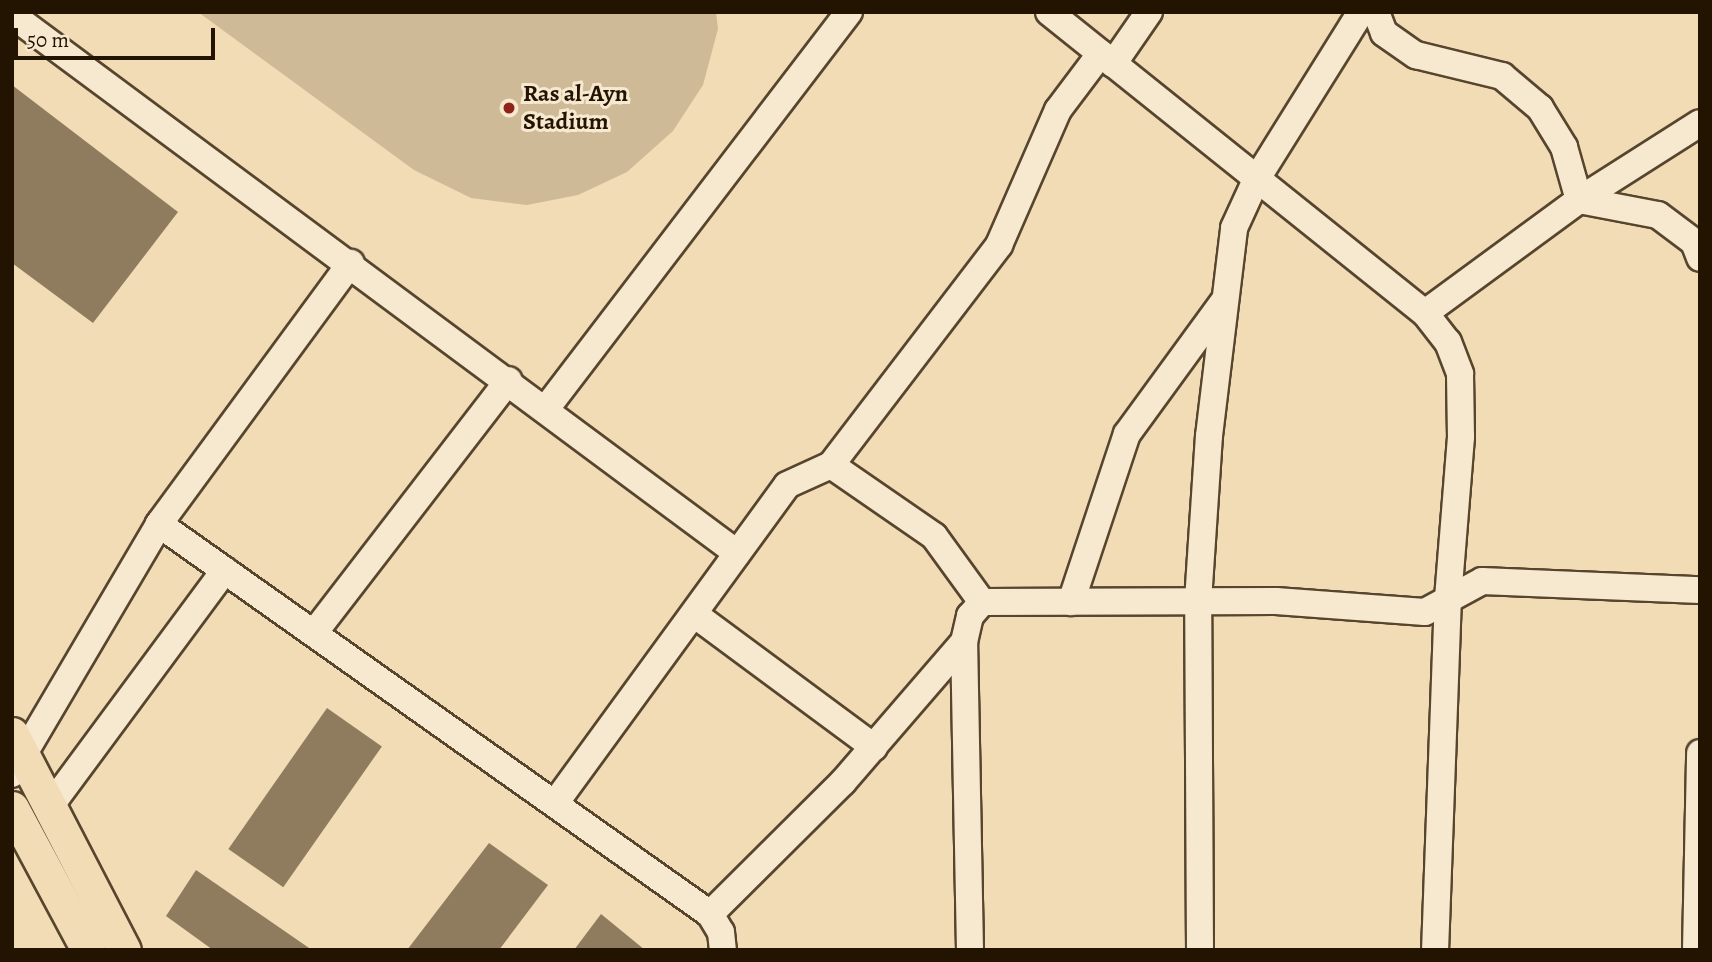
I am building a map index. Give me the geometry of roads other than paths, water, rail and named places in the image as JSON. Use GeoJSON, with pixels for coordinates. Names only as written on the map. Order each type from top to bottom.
{"type":"FeatureCollection","features":[{"type":"Feature","properties":{"kind":"main road"},"geometry":{"type":"LineString","coordinates":[[16,754],[51,806],[124,950]]}},
{"type":"Feature","properties":{"kind":"main road"},"geometry":{"type":"LineString","coordinates":[[12,808],[88,950]]}},
{"type":"Feature","properties":{"kind":"street"},"geometry":{"type":"LineString","coordinates":[[545,410],[849,12]]}},
{"type":"Feature","properties":{"kind":"street"},"geometry":{"type":"LineString","coordinates":[[1049,12],[1425,313],[1448,342],[1460,374],[1461,437],[1447,597],[1434,950]]}},
{"type":"Feature","properties":{"kind":"street"},"geometry":{"type":"LineString","coordinates":[[556,802],[787,485],[831,464],[999,245],[1058,110],[1149,12]]}},
{"type":"Feature","properties":{"kind":"street"},"geometry":{"type":"LineString","coordinates":[[1200,950],[1198,601],[1209,436],[1234,228],[1256,180],[1361,12]]}},
{"type":"Feature","properties":{"kind":"street"},"geometry":{"type":"LineString","coordinates":[[1376,12],[1384,33],[1416,55],[1502,76],[1540,108],[1564,146],[1578,200]]}},
{"type":"Feature","properties":{"kind":"street"},"geometry":{"type":"LineString","coordinates":[[12,15],[509,380],[545,410],[737,553]]}},
{"type":"Feature","properties":{"kind":"street"},"geometry":{"type":"LineString","coordinates":[[1425,313],[1578,200],[1700,123]]}},
{"type":"Feature","properties":{"kind":"street"},"geometry":{"type":"LineString","coordinates":[[1578,200],[1658,215],[1694,242],[1700,258]]}},
{"type":"Feature","properties":{"kind":"street"},"geometry":{"type":"LineString","coordinates":[[16,754],[159,524],[351,263]]}},
{"type":"Feature","properties":{"kind":"street"},"geometry":{"type":"LineString","coordinates":[[1071,602],[1127,434],[1225,299]]}},
{"type":"Feature","properties":{"kind":"street"},"geometry":{"type":"LineString","coordinates":[[314,633],[509,380]]}},
{"type":"Feature","properties":{"kind":"street"},"geometry":{"type":"LineString","coordinates":[[831,464],[933,536],[982,602]]}},
{"type":"Feature","properties":{"kind":"street"},"geometry":{"type":"LineString","coordinates":[[159,524],[556,802],[710,914],[722,932],[723,950]]}},
{"type":"Feature","properties":{"kind":"street"},"geometry":{"type":"LineString","coordinates":[[51,806],[225,570]]}},
{"type":"Feature","properties":{"kind":"street"},"geometry":{"type":"LineString","coordinates":[[970,950],[964,642],[970,616],[982,602],[1276,601],[1425,612],[1447,597],[1482,581],[1700,590]]}},
{"type":"Feature","properties":{"kind":"street"},"geometry":{"type":"LineString","coordinates":[[694,614],[874,747]]}},
{"type":"Feature","properties":{"kind":"street"},"geometry":{"type":"LineString","coordinates":[[710,914],[874,747],[964,642]]}},
{"type":"Feature","properties":{"kind":"street"},"geometry":{"type":"LineString","coordinates":[[1696,950],[1700,753]]}},
{"type":"Feature","properties":{"kind":"place","name":"Ras al-Ayn Stadium"},"geometry":{"type":"Point","coordinates":[509,108]}}]}
